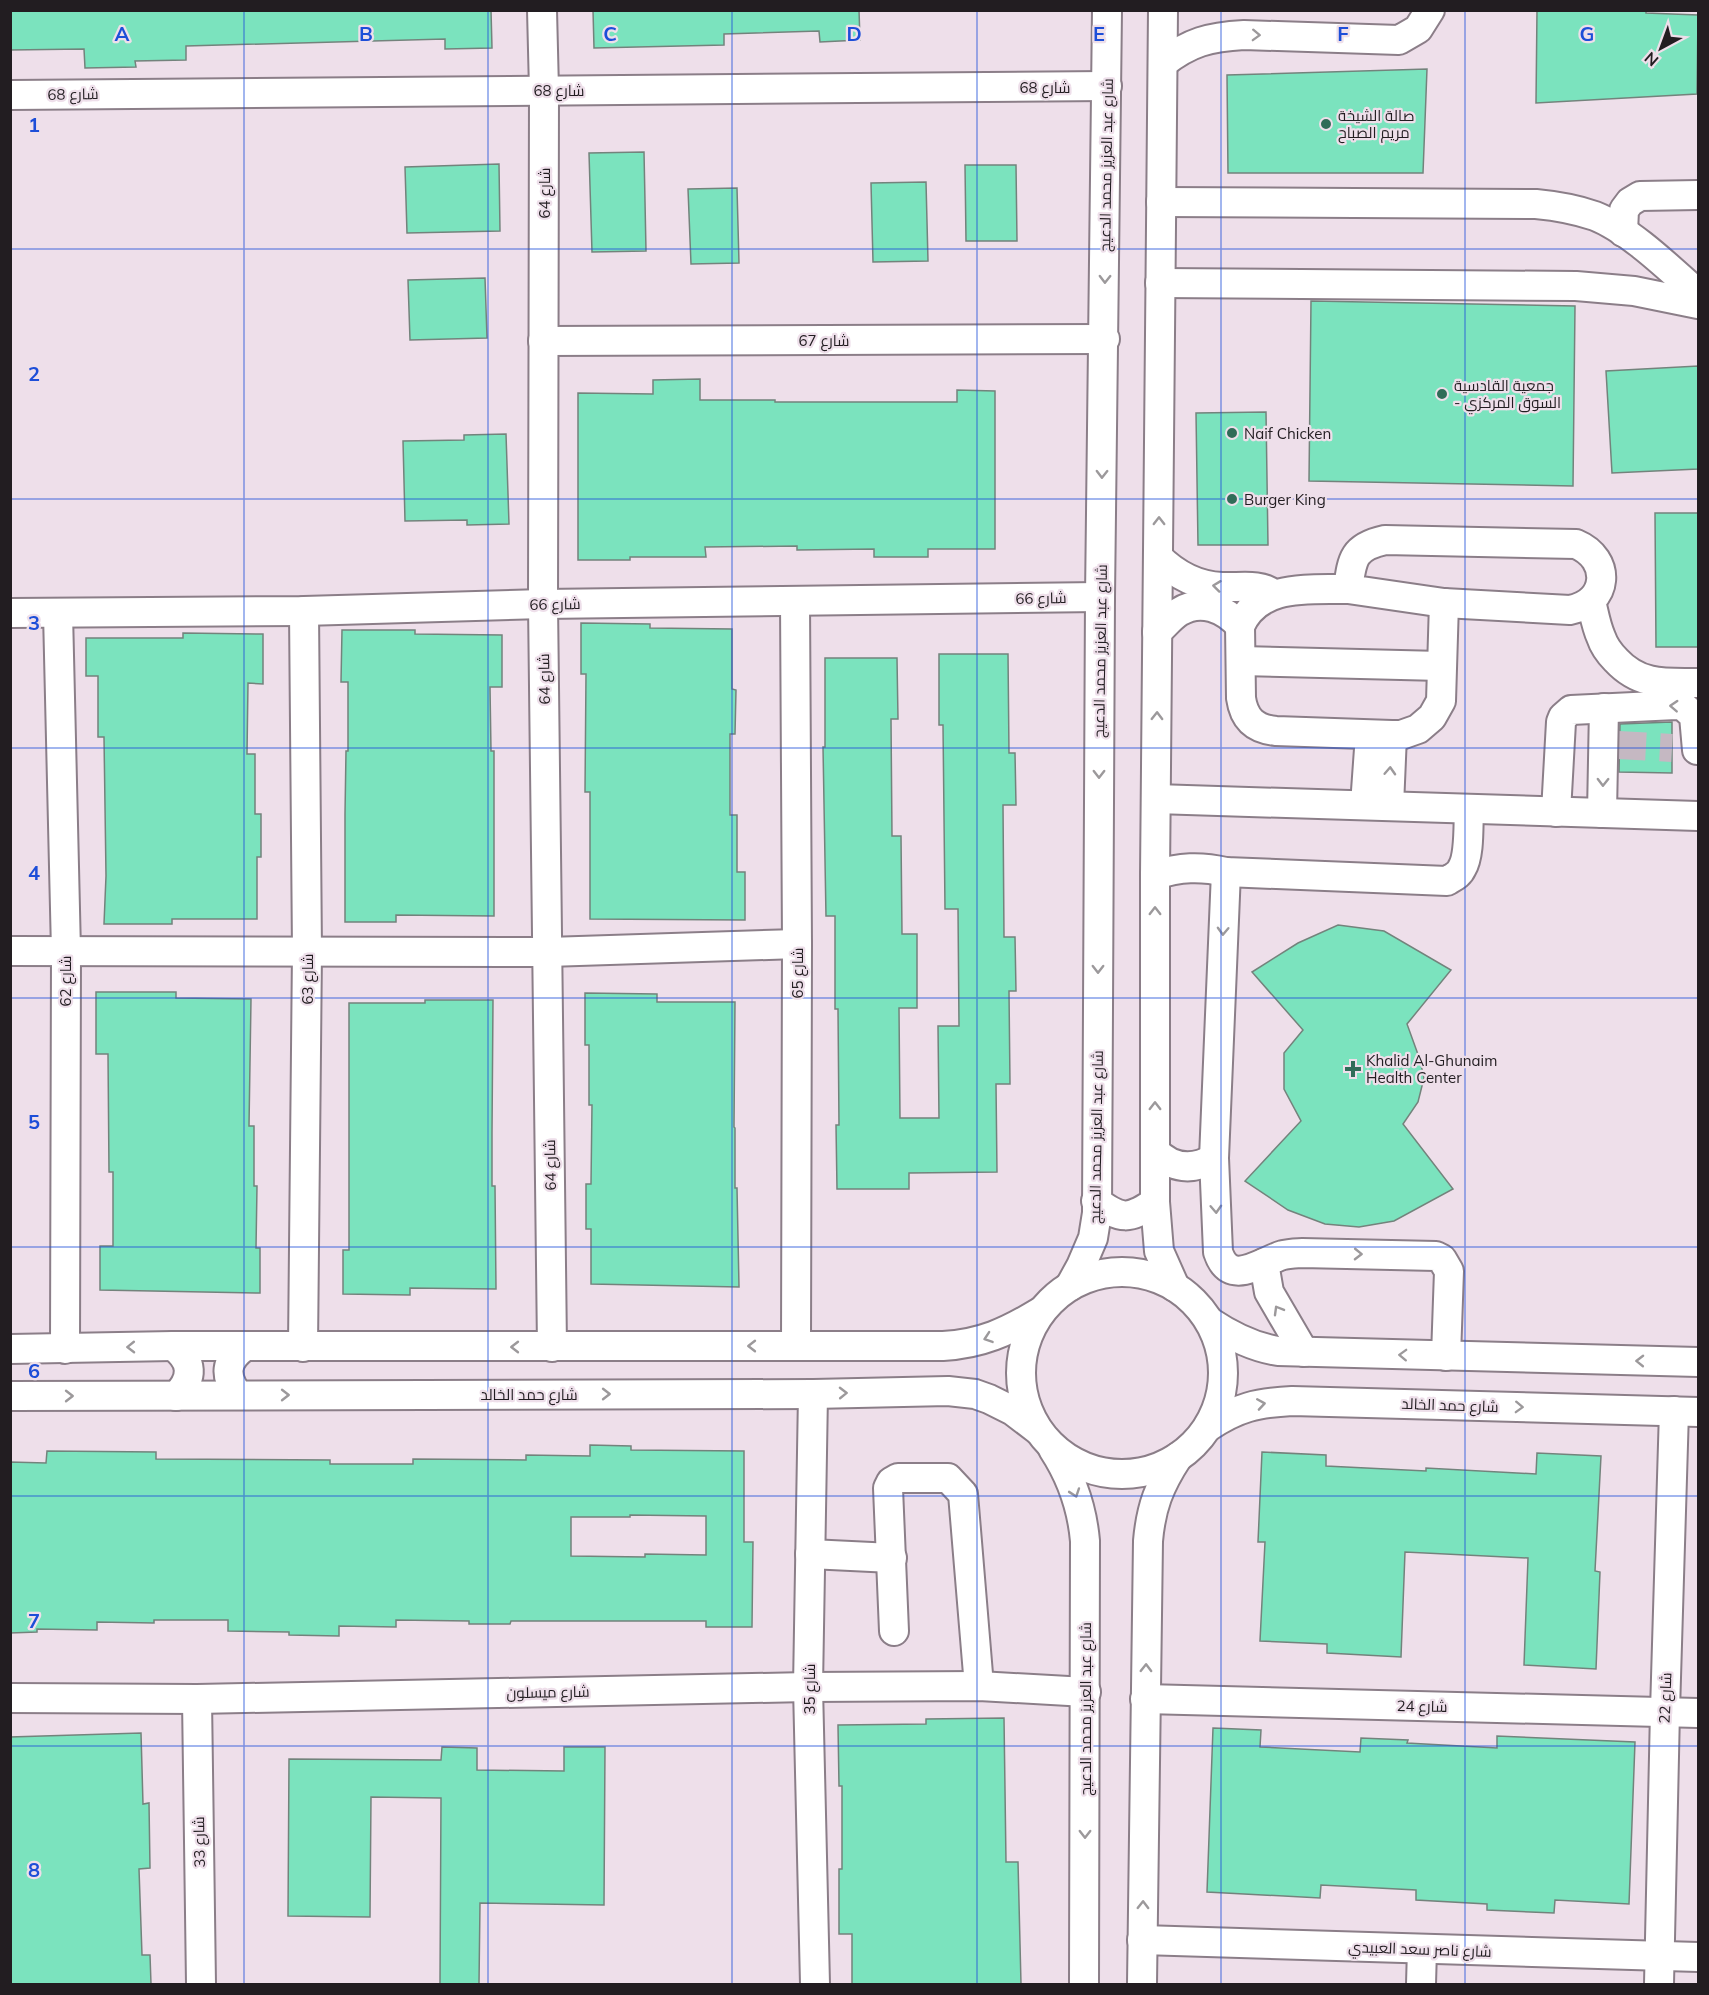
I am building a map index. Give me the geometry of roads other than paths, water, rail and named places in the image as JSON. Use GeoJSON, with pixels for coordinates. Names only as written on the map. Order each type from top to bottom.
{"type":"FeatureCollection","features":[{"type":"Feature","properties":{"kind":"street","name":"شارع 64"},"geometry":{"type":"LineString","coordinates":[[542,10],[544,90],[543,604],[552,1347]]}},
{"type":"Feature","properties":{"kind":"street","name":"شارع عبد العزيز محمد الدعيج"},"geometry":{"type":"LineString","coordinates":[[1070,1286],[1093,1238],[1097,1213],[1100,597],[1105,339],[1107,10]]}},
{"type":"Feature","properties":{"kind":"street"},"geometry":{"type":"LineString","coordinates":[[1163,10],[1155,875],[1155,1202],[1159,1251],[1175,1287]]}},
{"type":"Feature","properties":{"kind":"street"},"geometry":{"type":"LineString","coordinates":[[1163,63],[1223,23],[1399,40],[1418,29],[1430,10]]}},
{"type":"Feature","properties":{"kind":"street","name":"شارع 68"},"geometry":{"type":"LineString","coordinates":[[10,95],[1107,86]]}},
{"type":"Feature","properties":{"kind":"street"},"geometry":{"type":"LineString","coordinates":[[1623,232],[1624,210],[1630,202],[1640,196],[1698,195]]}},
{"type":"Feature","properties":{"kind":"street"},"geometry":{"type":"LineString","coordinates":[[1161,202],[1536,204],[1565,207],[1597,217],[1623,232],[1698,294]]}},
{"type":"Feature","properties":{"kind":"street"},"geometry":{"type":"LineString","coordinates":[[1160,282],[1576,286],[1634,291],[1698,304]]}},
{"type":"Feature","properties":{"kind":"street","name":"شارع 67"},"geometry":{"type":"LineString","coordinates":[[543,341],[1105,339]]}},
{"type":"Feature","properties":{"kind":"street"},"geometry":{"type":"LineString","coordinates":[[1348,589],[1351,568],[1357,554],[1369,544],[1385,540],[1576,544],[1586,548],[1599,564],[1601,573],[1601,584],[1591,601],[1581,608],[1570,610],[1444,603],[1348,589],[1288,591],[1274,594],[1253,606],[1245,615],[1240,626],[1243,709],[1255,726],[1276,731],[1381,735],[1401,735],[1418,729],[1432,717],[1441,701],[1444,603]]}},
{"type":"Feature","properties":{"kind":"street"},"geometry":{"type":"LineString","coordinates":[[1158,557],[1169,567],[1193,581],[1221,587],[1265,589],[1274,594]]}},
{"type":"Feature","properties":{"kind":"street","name":"شارع 66"},"geometry":{"type":"LineString","coordinates":[[10,613],[304,611],[543,604],[1100,597]]}},
{"type":"Feature","properties":{"kind":"street","name":"شارع 65"},"geometry":{"type":"LineString","coordinates":[[795,601],[796,1346]]}},
{"type":"Feature","properties":{"kind":"street"},"geometry":{"type":"LineString","coordinates":[[1591,601],[1601,639],[1610,654],[1630,673],[1642,679],[1660,683],[1698,683]]}},
{"type":"Feature","properties":{"kind":"street"},"geometry":{"type":"LineString","coordinates":[[1157,632],[1179,612],[1199,606],[1219,609],[1231,616],[1240,626]]}},
{"type":"Feature","properties":{"kind":"street","name":"شارع 63"},"geometry":{"type":"LineString","coordinates":[[303,1347],[307,951],[304,611]]}},
{"type":"Feature","properties":{"kind":"street","name":"شارع 62"},"geometry":{"type":"LineString","coordinates":[[58,613],[66,951],[65,1349]]}},
{"type":"Feature","properties":{"kind":"street"},"geometry":{"type":"LineString","coordinates":[[1240,661],[1441,666]]}},
{"type":"Feature","properties":{"kind":"street"},"geometry":{"type":"LineString","coordinates":[[1556,812],[1561,722],[1571,710],[1683,706],[1694,716],[1689,749]]}},
{"type":"Feature","properties":{"kind":"street"},"geometry":{"type":"LineString","coordinates":[[1602,813],[1611,745],[1604,708]]}},
{"type":"Feature","properties":{"kind":"street"},"geometry":{"type":"LineString","coordinates":[[1377,806],[1381,735]]}},
{"type":"Feature","properties":{"kind":"street"},"geometry":{"type":"LineString","coordinates":[[1156,799],[1698,816]]}},
{"type":"Feature","properties":{"kind":"street"},"geometry":{"type":"LineString","coordinates":[[1155,875],[1172,869],[1190,867],[1226,872],[1447,881],[1456,876],[1466,860],[1469,809]]}},
{"type":"Feature","properties":{"kind":"street"},"geometry":{"type":"LineString","coordinates":[[1226,872],[1214,1158],[1218,1252],[1221,1259],[1226,1266],[1241,1271],[1282,1256],[1302,1253],[1429,1255],[1442,1259],[1449,1271],[1446,1356]]}},
{"type":"Feature","properties":{"kind":"street"},"geometry":{"type":"LineString","coordinates":[[10,951],[548,952],[797,944]]}},
{"type":"Feature","properties":{"kind":"street"},"geometry":{"type":"LineString","coordinates":[[1155,1151],[1163,1160],[1184,1167],[1205,1164],[1214,1158]]}},
{"type":"Feature","properties":{"kind":"street"},"geometry":{"type":"LineString","coordinates":[[1096,1201],[1114,1215],[1137,1215],[1155,1202]]}},
{"type":"Feature","properties":{"kind":"street"},"geometry":{"type":"LineString","coordinates":[[1264,1263],[1269,1292],[1304,1352]]}},
{"type":"Feature","properties":{"kind":"street"},"geometry":{"type":"LineString","coordinates":[[10,1349],[173,1346],[964,1345],[1004,1333],[1040,1312],[1059,1293],[1070,1286],[1095,1275],[1123,1272],[1150,1275],[1175,1287],[1195,1302],[1210,1323],[1221,1352],[1223,1383],[1221,1398],[1200,1439],[1178,1458],[1162,1466],[1146,1472],[1128,1474],[1110,1474],[1093,1470],[1061,1454],[1043,1436],[1030,1414],[1021,1380],[1024,1344],[1040,1312]]}},
{"type":"Feature","properties":{"kind":"street"},"geometry":{"type":"LineString","coordinates":[[1210,1323],[1231,1336],[1278,1351],[1698,1362]]}},
{"type":"Feature","properties":{"kind":"street"},"geometry":{"type":"LineString","coordinates":[[173,1346],[183,1354],[188,1365],[189,1377],[184,1388],[176,1396]]}},
{"type":"Feature","properties":{"kind":"street"},"geometry":{"type":"LineString","coordinates":[[238,1395],[231,1386],[228,1375],[235,1353],[244,1347]]}},
{"type":"Feature","properties":{"kind":"street","name":"شارع حمد الخالد"},"geometry":{"type":"LineString","coordinates":[[10,1396],[813,1394],[948,1391],[975,1394],[1002,1405],[1043,1436]]}},
{"type":"Feature","properties":{"kind":"street","name":"شارع 35"},"geometry":{"type":"LineString","coordinates":[[813,1394],[808,1687],[815,1984]]}},
{"type":"Feature","properties":{"kind":"street","name":"شارع حمد الخالد"},"geometry":{"type":"LineString","coordinates":[[1208,1427],[1243,1407],[1292,1401],[1686,1412]]}},
{"type":"Feature","properties":{"kind":"street","name":"شارع 22"},"geometry":{"type":"LineString","coordinates":[[1659,1984],[1665,1712],[1686,1412]]}},
{"type":"Feature","properties":{"kind":"street","name":"شارع عبد العزيز محمد الدعيج"},"geometry":{"type":"LineString","coordinates":[[1043,1436],[1071,1480],[1083,1521],[1085,1541],[1084,1984]]}},
{"type":"Feature","properties":{"kind":"street"},"geometry":{"type":"LineString","coordinates":[[1142,1984],[1145,1699],[1150,1526],[1152,1509],[1158,1492],[1178,1458]]}},
{"type":"Feature","properties":{"kind":"street"},"geometry":{"type":"LineString","coordinates":[[894,1631],[888,1488],[891,1482],[898,1478],[948,1478],[963,1494],[979,1686]]}},
{"type":"Feature","properties":{"kind":"street"},"geometry":{"type":"LineString","coordinates":[[810,1554],[892,1558]]}},
{"type":"Feature","properties":{"kind":"street","name":"شارع ميسلون"},"geometry":{"type":"LineString","coordinates":[[10,1698],[196,1699],[808,1687],[979,1686],[1086,1692]]}},
{"type":"Feature","properties":{"kind":"street","name":"شارع 33"},"geometry":{"type":"LineString","coordinates":[[196,1699],[201,1984]]}},
{"type":"Feature","properties":{"kind":"street","name":"شارع 24"},"geometry":{"type":"LineString","coordinates":[[1145,1699],[1698,1713]]}},
{"type":"Feature","properties":{"kind":"street","name":"شارع ناصر سعد العبيدي"},"geometry":{"type":"LineString","coordinates":[[1142,1940],[1698,1957]]}},
{"type":"Feature","properties":{"kind":"street"},"geometry":{"type":"LineString","coordinates":[[1421,1984],[1422,1949]]}},
{"type":"Feature","properties":{"kind":"tunnel"},"geometry":{"type":"LineString","coordinates":[[1618,745],[1672,748]]}},
{"type":"Feature","properties":{"kind":"place","name":"صالة الشيخة مريم الصباح"},"geometry":{"type":"Point","coordinates":[1326,124]}},
{"type":"Feature","properties":{"kind":"place","name":"جمعية القادسية - السوق المركزي"},"geometry":{"type":"Point","coordinates":[1442,394]}},
{"type":"Feature","properties":{"kind":"place","name":"Naif Chicken"},"geometry":{"type":"Point","coordinates":[1232,433]}},
{"type":"Feature","properties":{"kind":"place","name":"Burger King"},"geometry":{"type":"Point","coordinates":[1232,499]}},
{"type":"Feature","properties":{"kind":"place","name":"Khalid Al-Ghunaim Health Center"},"geometry":{"type":"Point","coordinates":[1353,1069]}}]}
